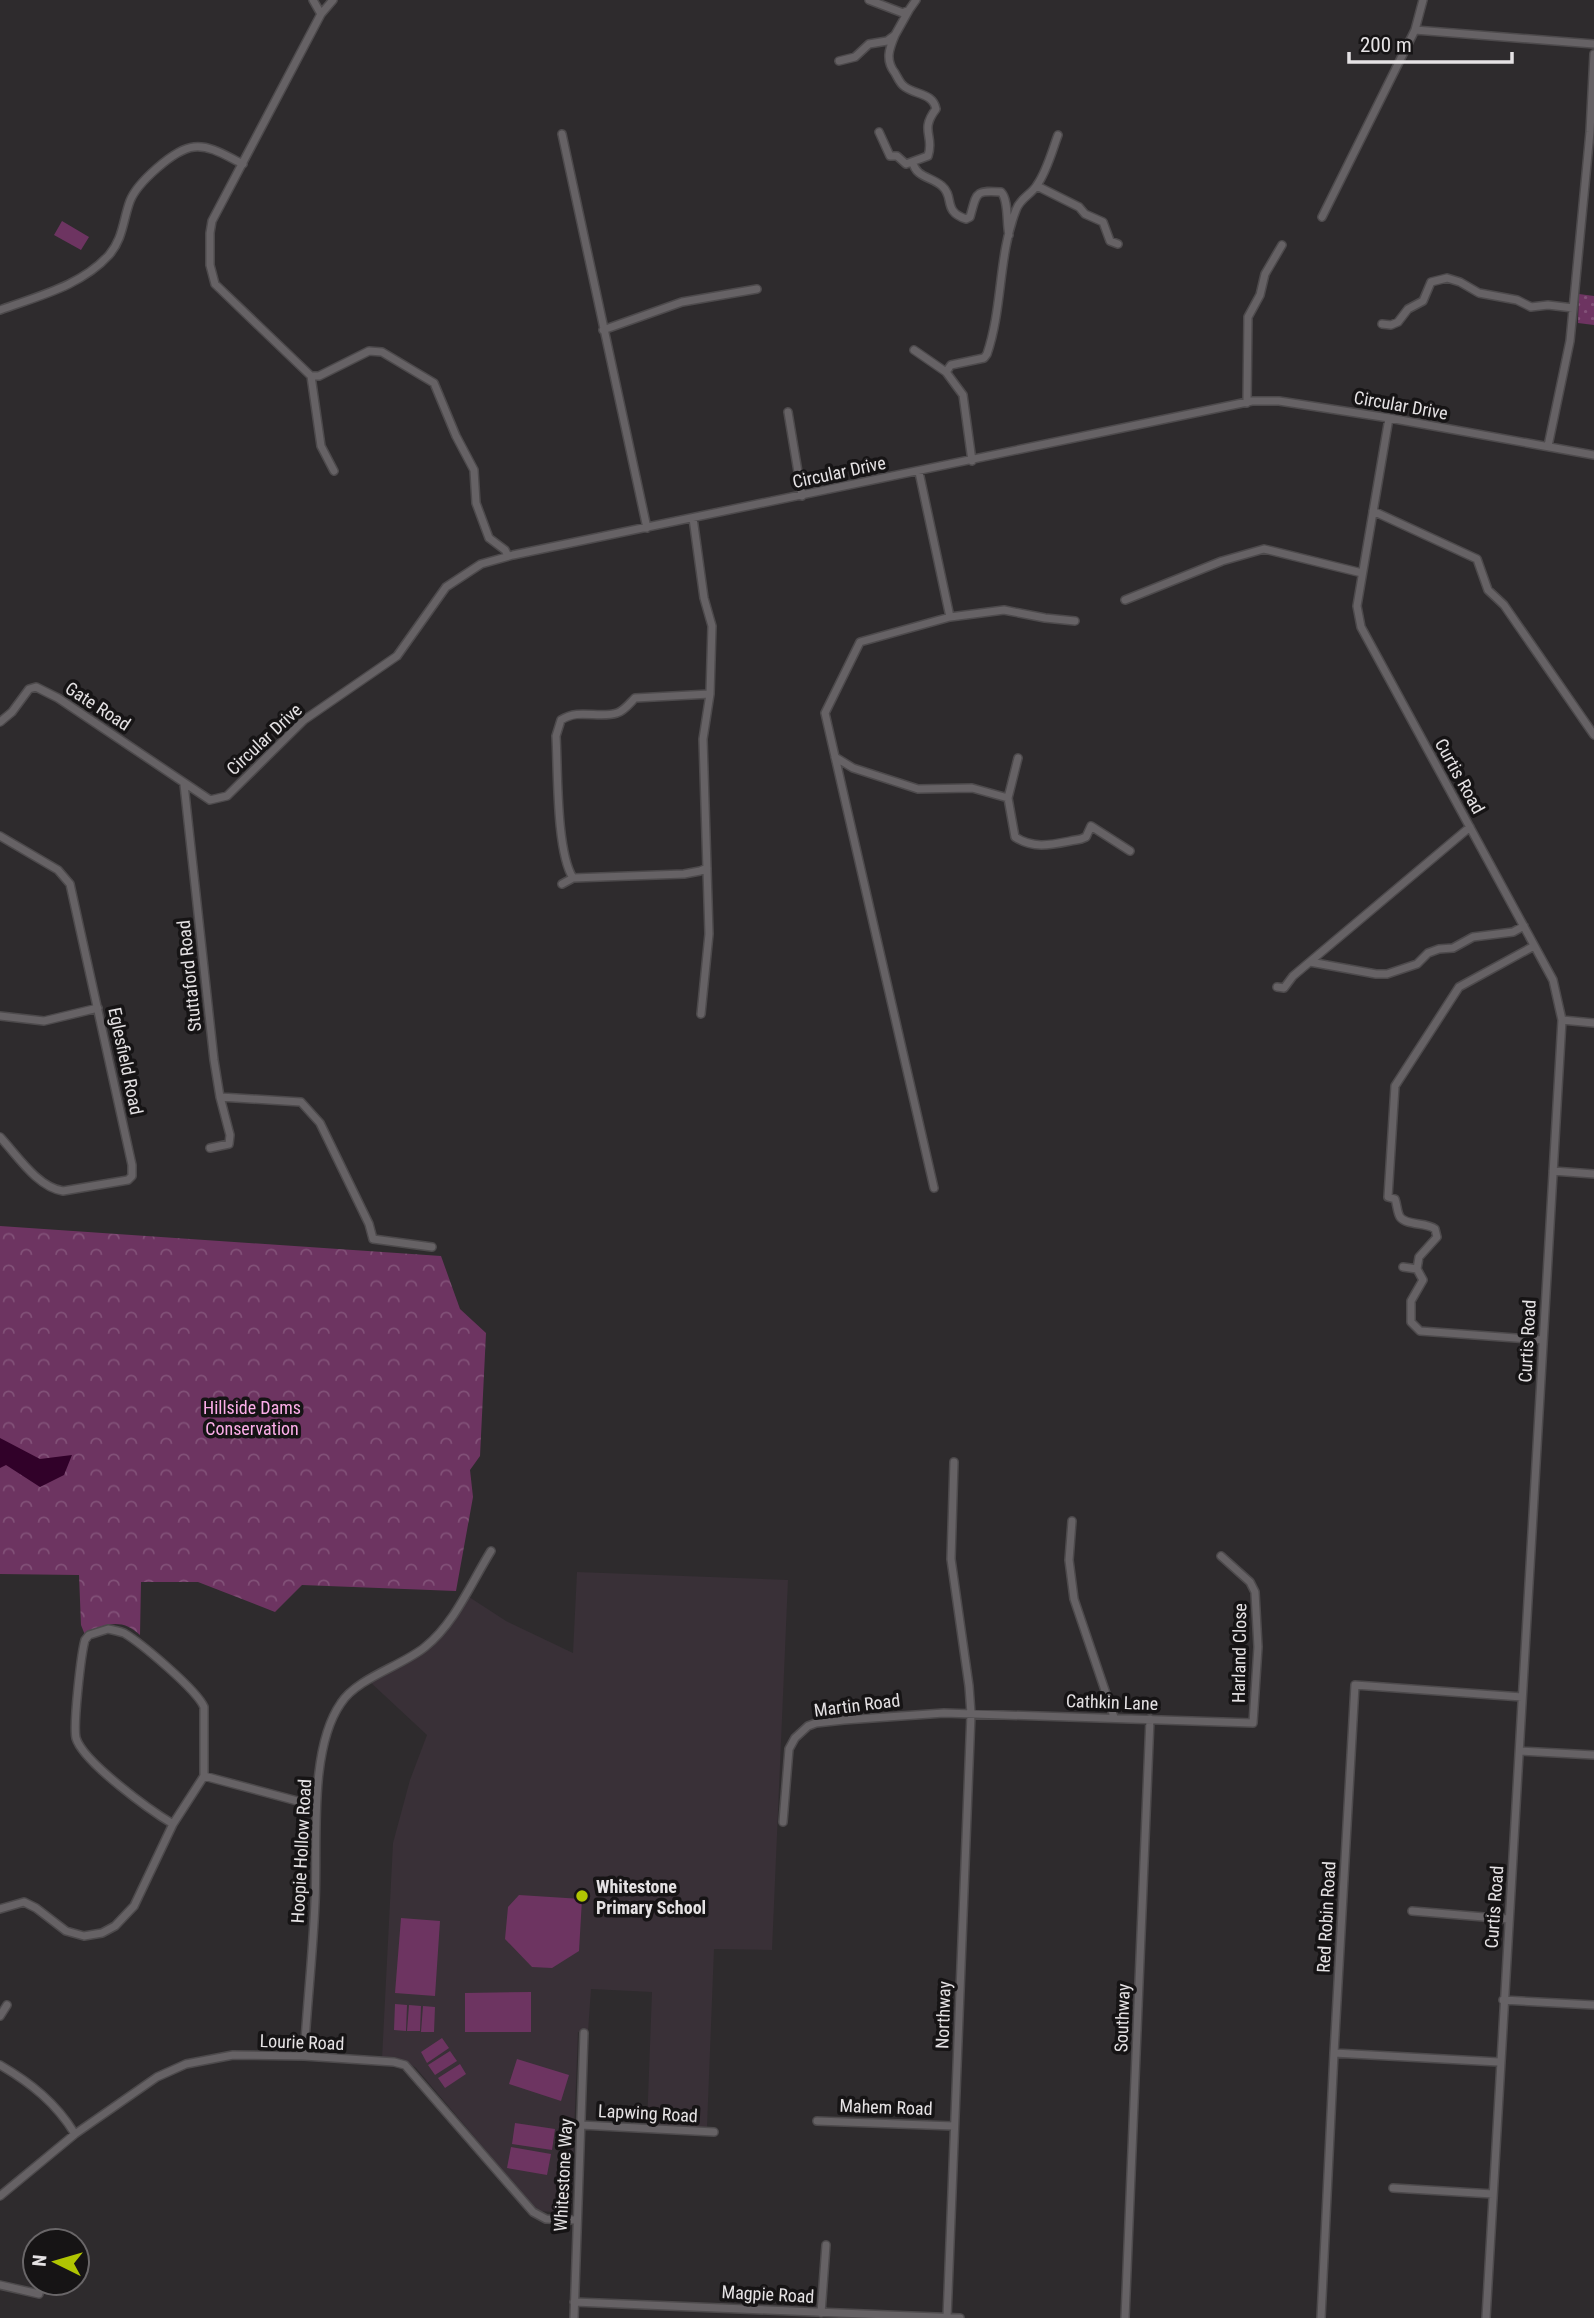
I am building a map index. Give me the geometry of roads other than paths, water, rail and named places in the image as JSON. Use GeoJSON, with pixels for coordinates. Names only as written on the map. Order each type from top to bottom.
{"type":"FeatureCollection","features":[{"type":"Feature","properties":{"kind":"street"},"geometry":{"type":"LineString","coordinates":[[313,0],[321,15]]}},
{"type":"Feature","properties":{"kind":"street"},"geometry":{"type":"LineString","coordinates":[[333,0],[321,15],[211,227],[212,276],[218,289],[311,376],[321,446],[334,471]]}},
{"type":"Feature","properties":{"kind":"street"},"geometry":{"type":"LineString","coordinates":[[869,0],[902,13],[909,10]]}},
{"type":"Feature","properties":{"kind":"street"},"geometry":{"type":"LineString","coordinates":[[879,132],[890,156],[897,156],[906,164],[928,156],[930,151],[926,127],[929,116],[936,109],[935,104],[930,98],[901,84],[890,67],[888,56],[895,35],[916,0]]}},
{"type":"Feature","properties":{"kind":"street"},"geometry":{"type":"LineString","coordinates":[[1322,217],[1415,30],[1423,9],[1423,0]]}},
{"type":"Feature","properties":{"kind":"street"},"geometry":{"type":"LineString","coordinates":[[1415,30],[1594,44]]}},
{"type":"Feature","properties":{"kind":"street"},"geometry":{"type":"LineString","coordinates":[[839,61],[855,57],[869,44],[887,41],[895,35]]}},
{"type":"Feature","properties":{"kind":"street"},"geometry":{"type":"LineString","coordinates":[[1548,446],[1570,341],[1590,132],[1594,54]]}},
{"type":"Feature","properties":{"kind":"street"},"geometry":{"type":"LineString","coordinates":[[562,134],[647,528]]}},
{"type":"Feature","properties":{"kind":"street"},"geometry":{"type":"LineString","coordinates":[[946,372],[951,365],[984,358],[987,354],[999,306],[1003,257],[1016,209],[1021,200],[1037,186],[1058,135]]}},
{"type":"Feature","properties":{"kind":"street"},"geometry":{"type":"LineString","coordinates":[[0,310],[74,282],[107,257],[116,246],[130,200],[137,187],[184,149],[204,147],[243,164]]}},
{"type":"Feature","properties":{"kind":"street"},"geometry":{"type":"LineString","coordinates":[[914,162],[919,173],[942,186],[948,205],[956,216],[966,219],[970,217],[978,194],[983,190],[1001,192],[1006,200],[1005,220],[1009,235]]}},
{"type":"Feature","properties":{"kind":"street"},"geometry":{"type":"LineString","coordinates":[[1037,186],[1103,222],[1110,241],[1118,244]]}},
{"type":"Feature","properties":{"kind":"street"},"geometry":{"type":"LineString","coordinates":[[1247,402],[1248,317],[1260,295],[1265,274],[1282,245]]}},
{"type":"Feature","properties":{"kind":"street"},"geometry":{"type":"LineString","coordinates":[[1382,324],[1391,325],[1398,322],[1408,309],[1423,301],[1431,282],[1447,278],[1479,293],[1517,300],[1531,307],[1548,305],[1573,308]]}},
{"type":"Feature","properties":{"kind":"street"},"geometry":{"type":"LineString","coordinates":[[603,330],[682,302],[757,289]]}},
{"type":"Feature","properties":{"kind":"street"},"geometry":{"type":"LineString","coordinates":[[914,350],[946,372],[963,395],[972,461]]}},
{"type":"Feature","properties":{"kind":"street"},"geometry":{"type":"LineString","coordinates":[[311,376],[319,376],[369,351],[382,352],[434,383],[456,436],[474,470],[476,503],[489,538],[505,550],[508,556]]}},
{"type":"Feature","properties":{"kind":"street","name":"Circular Drive"},"geometry":{"type":"LineString","coordinates":[[184,784],[210,800],[227,796],[304,720],[397,656],[446,587],[481,564],[508,556],[1247,402],[1279,401],[1594,455]]}},
{"type":"Feature","properties":{"kind":"street"},"geometry":{"type":"LineString","coordinates":[[788,412],[802,496]]}},
{"type":"Feature","properties":{"kind":"street","name":"Curtis Road"},"geometry":{"type":"LineString","coordinates":[[1389,418],[1357,606],[1361,627],[1553,980],[1562,1020],[1486,2318]]}},
{"type":"Feature","properties":{"kind":"street"},"geometry":{"type":"LineString","coordinates":[[919,472],[950,617]]}},
{"type":"Feature","properties":{"kind":"street"},"geometry":{"type":"LineString","coordinates":[[1373,511],[1478,559],[1488,590],[1504,604],[1594,736]]}},
{"type":"Feature","properties":{"kind":"street"},"geometry":{"type":"LineString","coordinates":[[693,518],[704,598],[712,626],[710,694],[703,739],[709,934],[701,1014]]}},
{"type":"Feature","properties":{"kind":"street"},"geometry":{"type":"LineString","coordinates":[[1125,600],[1223,561],[1264,549],[1362,573]]}},
{"type":"Feature","properties":{"kind":"street"},"geometry":{"type":"LineString","coordinates":[[934,1188],[825,713],[860,642],[950,617],[1004,610],[1074,621]]}},
{"type":"Feature","properties":{"kind":"street","name":"Gate Road"},"geometry":{"type":"LineString","coordinates":[[0,722],[12,712],[29,689],[36,687],[58,698],[184,784]]}},
{"type":"Feature","properties":{"kind":"street"},"geometry":{"type":"LineString","coordinates":[[573,878],[567,869],[563,847],[556,736],[561,720],[573,713],[615,714],[635,698],[710,694]]}},
{"type":"Feature","properties":{"kind":"street"},"geometry":{"type":"LineString","coordinates":[[835,757],[853,768],[918,789],[972,788],[1008,798]]}},
{"type":"Feature","properties":{"kind":"street"},"geometry":{"type":"LineString","coordinates":[[1017,758],[1008,798],[1014,837],[1026,845],[1042,846],[1086,837],[1091,826],[1130,851]]}},
{"type":"Feature","properties":{"kind":"street","name":"Stuttaford Road"},"geometry":{"type":"LineString","coordinates":[[184,784],[220,1097],[230,1135],[229,1144],[210,1147]]}},
{"type":"Feature","properties":{"kind":"street"},"geometry":{"type":"LineString","coordinates":[[1277,987],[1284,988],[1293,976],[1470,827]]}},
{"type":"Feature","properties":{"kind":"street","name":"Eglesfield Road"},"geometry":{"type":"LineString","coordinates":[[0,836],[58,870],[68,880],[132,1165],[132,1176],[128,1180],[55,1190],[39,1178],[0,1137]]}},
{"type":"Feature","properties":{"kind":"street"},"geometry":{"type":"LineString","coordinates":[[562,884],[573,878],[684,874],[707,868]]}},
{"type":"Feature","properties":{"kind":"street"},"geometry":{"type":"LineString","coordinates":[[1310,962],[1376,975],[1387,974],[1417,964],[1428,953],[1453,948],[1473,937],[1513,932],[1524,926]]}},
{"type":"Feature","properties":{"kind":"street"},"geometry":{"type":"LineString","coordinates":[[1534,946],[1459,987],[1395,1086],[1388,1197],[1395,1199],[1403,1219],[1430,1225],[1435,1229],[1437,1237],[1419,1257],[1418,1269],[1423,1280],[1411,1301],[1411,1322],[1415,1328],[1420,1331],[1543,1340]]}},
{"type":"Feature","properties":{"kind":"street"},"geometry":{"type":"LineString","coordinates":[[0,1016],[44,1021],[98,1008]]}},
{"type":"Feature","properties":{"kind":"street"},"geometry":{"type":"LineString","coordinates":[[1562,1020],[1594,1023]]}},
{"type":"Feature","properties":{"kind":"street"},"geometry":{"type":"LineString","coordinates":[[220,1097],[301,1102],[320,1123],[369,1224],[373,1239],[432,1247]]}},
{"type":"Feature","properties":{"kind":"street"},"geometry":{"type":"LineString","coordinates":[[1553,1171],[1594,1174]]}},
{"type":"Feature","properties":{"kind":"street"},"geometry":{"type":"LineString","coordinates":[[1403,1267],[1418,1269]]}},
{"type":"Feature","properties":{"kind":"street","name":"Northway"},"geometry":{"type":"LineString","coordinates":[[947,2318],[971,1714],[971,1697],[951,1559],[954,1462]]}},
{"type":"Feature","properties":{"kind":"street"},"geometry":{"type":"LineString","coordinates":[[1072,1521],[1069,1560],[1074,1599],[1114,1717]]}},
{"type":"Feature","properties":{"kind":"street","name":"Hoopie Hollow Road"},"geometry":{"type":"LineString","coordinates":[[304,2056],[315,1900],[316,1807],[324,1745],[340,1703],[362,1685],[412,1657],[436,1637],[449,1621],[491,1551]]}},
{"type":"Feature","properties":{"kind":"street","name":"Harland Close"},"geometry":{"type":"LineString","coordinates":[[1221,1556],[1250,1581],[1255,1592],[1258,1647],[1253,1723]]}},
{"type":"Feature","properties":{"kind":"street"},"geometry":{"type":"LineString","coordinates":[[0,1909],[24,1902],[66,1931],[84,1936],[102,1933],[115,1926],[134,1906],[173,1824],[204,1776],[204,1707],[198,1698],[166,1666],[125,1634],[117,1630],[102,1630],[89,1635],[85,1640],[75,1730],[79,1745],[134,1799],[173,1824]]}},
{"type":"Feature","properties":{"kind":"street","name":"Red Robin Road"},"geometry":{"type":"LineString","coordinates":[[1321,2318],[1355,1685],[1522,1697]]}},
{"type":"Feature","properties":{"kind":"street","name":"Cathkin Lane"},"geometry":{"type":"LineString","coordinates":[[971,1714],[1253,1723]]}},
{"type":"Feature","properties":{"kind":"street","name":"Martin Road"},"geometry":{"type":"LineString","coordinates":[[783,1822],[789,1748],[808,1726],[894,1715],[971,1714]]}},
{"type":"Feature","properties":{"kind":"street","name":"Southway"},"geometry":{"type":"LineString","coordinates":[[1125,2318],[1150,1719]]}},
{"type":"Feature","properties":{"kind":"street"},"geometry":{"type":"LineString","coordinates":[[1521,1751],[1594,1755]]}},
{"type":"Feature","properties":{"kind":"street"},"geometry":{"type":"LineString","coordinates":[[204,1776],[316,1807]]}},
{"type":"Feature","properties":{"kind":"street"},"geometry":{"type":"LineString","coordinates":[[1412,1911],[1508,1919]]}},
{"type":"Feature","properties":{"kind":"street"},"geometry":{"type":"LineString","coordinates":[[1503,2000],[1594,2005]]}},
{"type":"Feature","properties":{"kind":"street"},"geometry":{"type":"LineString","coordinates":[[0,2016],[7,2005]]}},
{"type":"Feature","properties":{"kind":"street","name":"Whitestone Way"},"geometry":{"type":"LineString","coordinates":[[574,2318],[584,2033]]}},
{"type":"Feature","properties":{"kind":"street"},"geometry":{"type":"LineString","coordinates":[[1334,2053],[1500,2062]]}},
{"type":"Feature","properties":{"kind":"street","name":"Lourie Road"},"geometry":{"type":"LineString","coordinates":[[0,2196],[75,2134],[157,2077],[186,2064],[233,2055],[304,2056],[405,2064],[533,2213],[546,2219],[576,2220]]}},
{"type":"Feature","properties":{"kind":"street"},"geometry":{"type":"LineString","coordinates":[[0,2065],[48,2099],[75,2134]]}},
{"type":"Feature","properties":{"kind":"street","name":"Mahem Road"},"geometry":{"type":"LineString","coordinates":[[817,2121],[954,2126]]}},
{"type":"Feature","properties":{"kind":"street","name":"Lapwing Road"},"geometry":{"type":"LineString","coordinates":[[581,2125],[714,2132]]}},
{"type":"Feature","properties":{"kind":"street"},"geometry":{"type":"LineString","coordinates":[[1393,2188],[1493,2194]]}},
{"type":"Feature","properties":{"kind":"street"},"geometry":{"type":"LineString","coordinates":[[821,2313],[826,2245]]}},
{"type":"Feature","properties":{"kind":"street"},"geometry":{"type":"LineString","coordinates":[[0,2285],[21,2290]]}},
{"type":"Feature","properties":{"kind":"street","name":"Magpie Road"},"geometry":{"type":"LineString","coordinates":[[574,2302],[809,2315],[821,2313],[960,2318]]}},
{"type":"Feature","properties":{"kind":"place","name":"Whitestone Primary School"},"geometry":{"type":"Point","coordinates":[582,1896]}},
{"type":"Feature","properties":{"kind":"park label","name":"Hillside Dams Conservation"},"geometry":{"type":"Point","coordinates":[252,1417]}}]}
